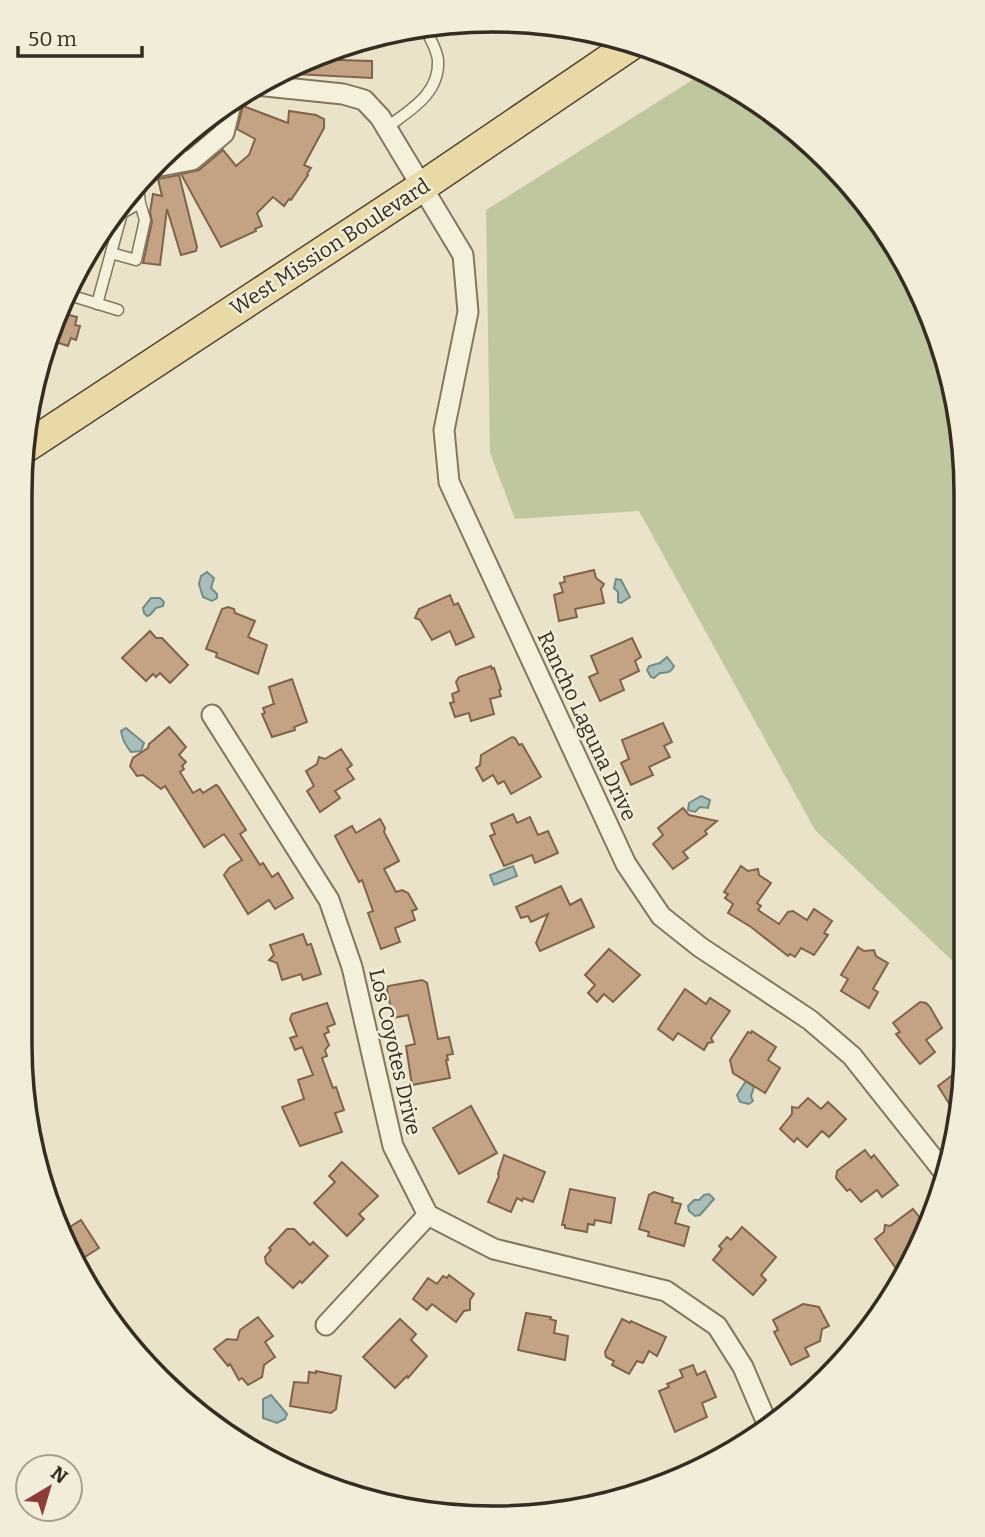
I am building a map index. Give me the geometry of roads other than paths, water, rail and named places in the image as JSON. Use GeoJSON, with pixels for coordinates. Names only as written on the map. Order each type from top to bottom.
{"type":"FeatureCollection","features":[{"type":"Feature","properties":{"kind":"main road","name":"West Mission Boulevard"},"geometry":{"type":"LineString","coordinates":[[34,442],[423,186],[623,50]]}},
{"type":"Feature","properties":{"kind":"street","name":"Rancho Laguna Drive"},"geometry":{"type":"LineString","coordinates":[[274,87],[343,94],[364,100],[386,128],[463,255],[468,312],[444,430],[449,482],[626,864],[661,916],[700,947],[810,1020],[852,1056],[938,1164]]}},
{"type":"Feature","properties":{"kind":"street"},"geometry":{"type":"LineString","coordinates":[[170,164],[192,160],[224,133],[228,115]]}},
{"type":"Feature","properties":{"kind":"street","name":"Los Coyotes Drive"},"geometry":{"type":"LineString","coordinates":[[212,715],[329,900],[352,967],[393,1146],[428,1214]]}},
{"type":"Feature","properties":{"kind":"street"},"geometry":{"type":"LineString","coordinates":[[326,1325],[428,1214],[494,1249],[666,1291],[716,1326],[743,1367],[764,1417]]}},
{"type":"Feature","properties":{"kind":"lane"},"geometry":{"type":"LineString","coordinates":[[386,128],[423,101],[436,80],[438,58],[429,36]]}},
{"type":"Feature","properties":{"kind":"lane"},"geometry":{"type":"LineString","coordinates":[[111,253],[136,260],[145,220],[139,197]]}},
{"type":"Feature","properties":{"kind":"lane"},"geometry":{"type":"LineString","coordinates":[[130,209],[140,203]]}},
{"type":"Feature","properties":{"kind":"lane"},"geometry":{"type":"LineString","coordinates":[[97,304],[120,222]]}},
{"type":"Feature","properties":{"kind":"lane"},"geometry":{"type":"LineString","coordinates":[[75,297],[118,310]]}}]}
